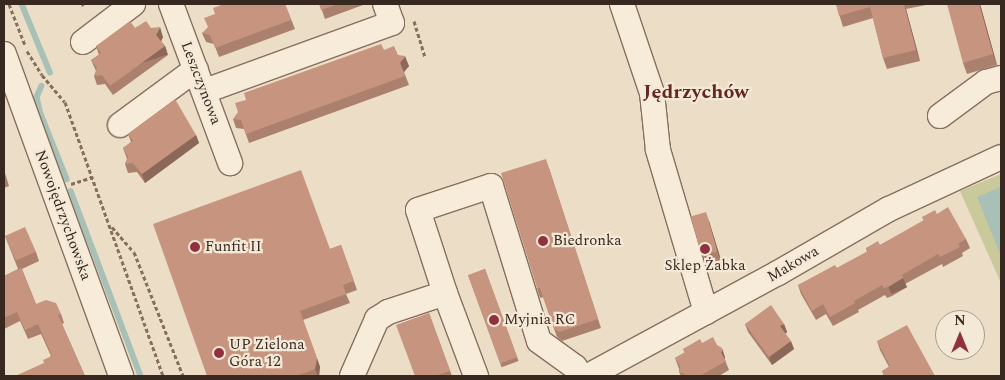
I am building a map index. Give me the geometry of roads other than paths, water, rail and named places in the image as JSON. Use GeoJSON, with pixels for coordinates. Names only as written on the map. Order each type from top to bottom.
{"type":"FeatureCollection","features":[{"type":"Feature","properties":{"kind":"street"},"geometry":{"type":"LineString","coordinates":[[83,42],[133,4]]}},
{"type":"Feature","properties":{"kind":"street","name":"Leszczynowa"},"geometry":{"type":"LineString","coordinates":[[170,4],[205,91],[230,163]]}},
{"type":"Feature","properties":{"kind":"street"},"geometry":{"type":"LineString","coordinates":[[205,91],[392,23],[385,4]]}},
{"type":"Feature","properties":{"kind":"street"},"geometry":{"type":"LineString","coordinates":[[622,4],[652,93],[658,150],[706,312]]}},
{"type":"Feature","properties":{"kind":"street","name":"Nowojędrzychowska"},"geometry":{"type":"LineString","coordinates":[[4,54],[121,376]]}},
{"type":"Feature","properties":{"kind":"street"},"geometry":{"type":"LineString","coordinates":[[120,126],[196,69]]}},
{"type":"Feature","properties":{"kind":"street"},"geometry":{"type":"LineString","coordinates":[[940,116],[986,82],[1001,78]]}},
{"type":"Feature","properties":{"kind":"street","name":"Makowa"},"geometry":{"type":"LineString","coordinates":[[588,376],[889,209],[1001,157]]}},
{"type":"Feature","properties":{"kind":"street"},"geometry":{"type":"LineString","coordinates":[[476,376],[445,293],[418,210],[491,186],[539,342],[575,367],[581,376]]}},
{"type":"Feature","properties":{"kind":"street"},"geometry":{"type":"LineString","coordinates":[[352,376],[377,319],[388,312],[445,293]]}},
{"type":"Feature","properties":{"kind":"waterway"},"geometry":{"type":"LineString","coordinates":[[22,4],[50,72]]}},
{"type":"Feature","properties":{"kind":"waterway"},"geometry":{"type":"LineString","coordinates":[[42,86],[37,97],[41,114],[67,179]]}},
{"type":"Feature","properties":{"kind":"waterway"},"geometry":{"type":"LineString","coordinates":[[71,191],[141,376]]}},
{"type":"Feature","properties":{"kind":"place","name":"Biedronka"},"geometry":{"type":"Point","coordinates":[543,241]}},
{"type":"Feature","properties":{"kind":"place","name":"Funfit II"},"geometry":{"type":"Point","coordinates":[195,247]}},
{"type":"Feature","properties":{"kind":"place","name":"Sklep Żabka"},"geometry":{"type":"Point","coordinates":[705,249]}},
{"type":"Feature","properties":{"kind":"place","name":"Myjnia RC"},"geometry":{"type":"Point","coordinates":[494,320]}},
{"type":"Feature","properties":{"kind":"place","name":"UP Zielona Góra 12"},"geometry":{"type":"Point","coordinates":[219,353]}},
{"type":"Feature","properties":{"kind":"district","name":"Jędrzychów"},"geometry":{"type":"Point","coordinates":[696,92]}}]}
